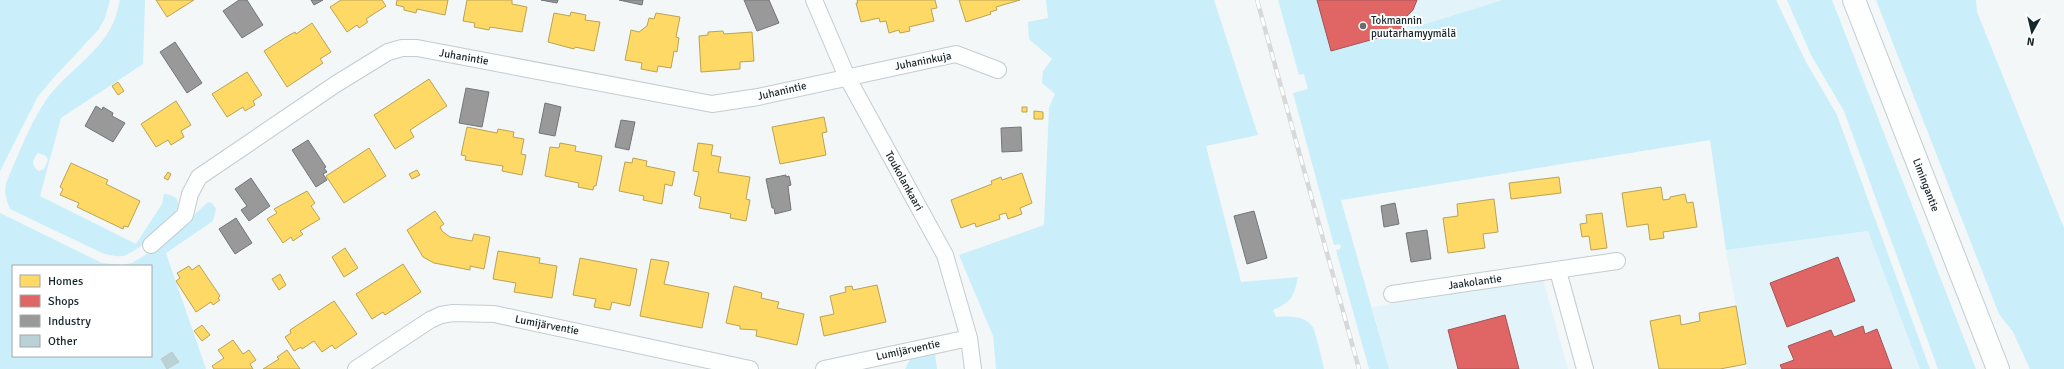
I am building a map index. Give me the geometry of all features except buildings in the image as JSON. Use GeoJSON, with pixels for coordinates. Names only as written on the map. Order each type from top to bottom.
{"type":"FeatureCollection","features":[{"type":"Feature","properties":{"kind":"main road","name":"Limingantie"},"geometry":{"type":"LineString","coordinates":[[1854,0],[1998,369]]}},
{"type":"Feature","properties":{"kind":"street","name":"Toukolankaari"},"geometry":{"type":"LineString","coordinates":[[814,0],[847,77],[944,254],[969,338],[973,369]]}},
{"type":"Feature","properties":{"kind":"street","name":"Juhanintie"},"geometry":{"type":"LineString","coordinates":[[152,245],[185,215],[190,194],[199,177],[336,84],[388,52],[402,48],[417,48],[712,104],[758,97],[847,77]]}},
{"type":"Feature","properties":{"kind":"street","name":"Juhaninkuja"},"geometry":{"type":"LineString","coordinates":[[847,77],[956,54],[998,70]]}},
{"type":"Feature","properties":{"kind":"street","name":"Jaakolantie"},"geometry":{"type":"LineString","coordinates":[[1392,294],[1558,271],[1617,261]]}},
{"type":"Feature","properties":{"kind":"street"},"geometry":{"type":"LineString","coordinates":[[1558,271],[1585,369]]}},
{"type":"Feature","properties":{"kind":"street","name":"Lumijärventie"},"geometry":{"type":"LineString","coordinates":[[356,369],[430,320],[441,315],[468,312],[494,314],[750,369]]}},
{"type":"Feature","properties":{"kind":"street","name":"Lumijärventie"},"geometry":{"type":"LineString","coordinates":[[824,369],[969,338]]}},
{"type":"Feature","properties":{"kind":"shaded area"},"geometry":{"type":"Polygon","coordinates":[[[0,0],[110,0],[105,18],[99,29],[37,98],[0,171],[0,0]]]}},
{"type":"Feature","properties":{"kind":"shaded area"},"geometry":{"type":"Polygon","coordinates":[[[120,0],[145,0],[143,64],[61,118],[40,196],[136,244],[162,204],[164,194],[175,198],[178,205],[174,214],[155,236],[143,245],[123,256],[112,256],[102,253],[10,209],[6,199],[5,190],[6,183],[19,151],[46,100],[63,80],[101,43],[114,21],[120,0]],[[38,153],[34,158],[33,163],[39,171],[44,169],[48,160],[46,156],[38,153]]]}},
{"type":"Feature","properties":{"kind":"shaded area"},"geometry":{"type":"Polygon","coordinates":[[[1046,0],[1214,0],[1258,135],[1206,146],[1241,282],[1298,277],[1291,298],[1273,310],[1276,317],[1300,318],[1309,322],[1314,329],[1324,369],[996,369],[993,336],[959,255],[1044,225],[1049,107],[1055,94],[1042,83],[1043,71],[1052,59],[1029,39],[1028,22],[1048,18],[1046,0]]]}},
{"type":"Feature","properties":{"kind":"shaded area"},"geometry":{"type":"Polygon","coordinates":[[[1278,0],[1317,0],[1331,51],[1403,31],[1503,0],[1776,0],[1806,62],[1837,115],[1930,369],[1920,369],[1868,231],[1726,250],[1710,140],[1341,200],[1389,369],[1369,369],[1336,250],[1340,249],[1341,246],[1339,244],[1334,245],[1293,93],[1308,89],[1304,74],[1299,75],[1278,0]]]}},
{"type":"Feature","properties":{"kind":"shaded area"},"geometry":{"type":"Polygon","coordinates":[[[1307,0],[1566,0],[1327,73],[1307,0]]]}},
{"type":"Feature","properties":{"kind":"shaded area"},"geometry":{"type":"Polygon","coordinates":[[[1787,0],[1832,0],[1976,369],[1938,369],[1844,111],[1811,55],[1787,0]]]}},
{"type":"Feature","properties":{"kind":"shaded area"},"geometry":{"type":"Polygon","coordinates":[[[1876,0],[1976,0],[1977,12],[2064,228],[2064,369],[2030,369],[2013,332],[1999,314],[1876,0]]]}},
{"type":"Feature","properties":{"kind":"shaded area"},"geometry":{"type":"Polygon","coordinates":[[[208,202],[212,203],[216,209],[213,221],[166,253],[206,369],[0,369],[0,213],[102,263],[123,265],[132,263],[150,252],[208,202]]]}},
{"type":"Feature","properties":{"kind":"shaded area"},"geometry":{"type":"Polygon","coordinates":[[[1868,231],[1920,369],[1747,369],[1726,250],[1868,231]]]}},
{"type":"Feature","properties":{"kind":"shaded area"},"geometry":{"type":"Polygon","coordinates":[[[1543,279],[1568,369],[1389,369],[1372,307],[1543,279]]]}},
{"type":"Feature","properties":{"kind":"shaded area"},"geometry":{"type":"Polygon","coordinates":[[[935,354],[937,369],[905,369],[911,358],[935,354]]]}},
{"type":"Feature","properties":{"kind":"railway"},"geometry":{"type":"LineString","coordinates":[[1257,0],[1359,369]]}},
{"type":"Feature","properties":{"kind":"place","name":"Tokmannin puutarhamyymälä"},"geometry":{"type":"Point","coordinates":[1363,26]}}]}
